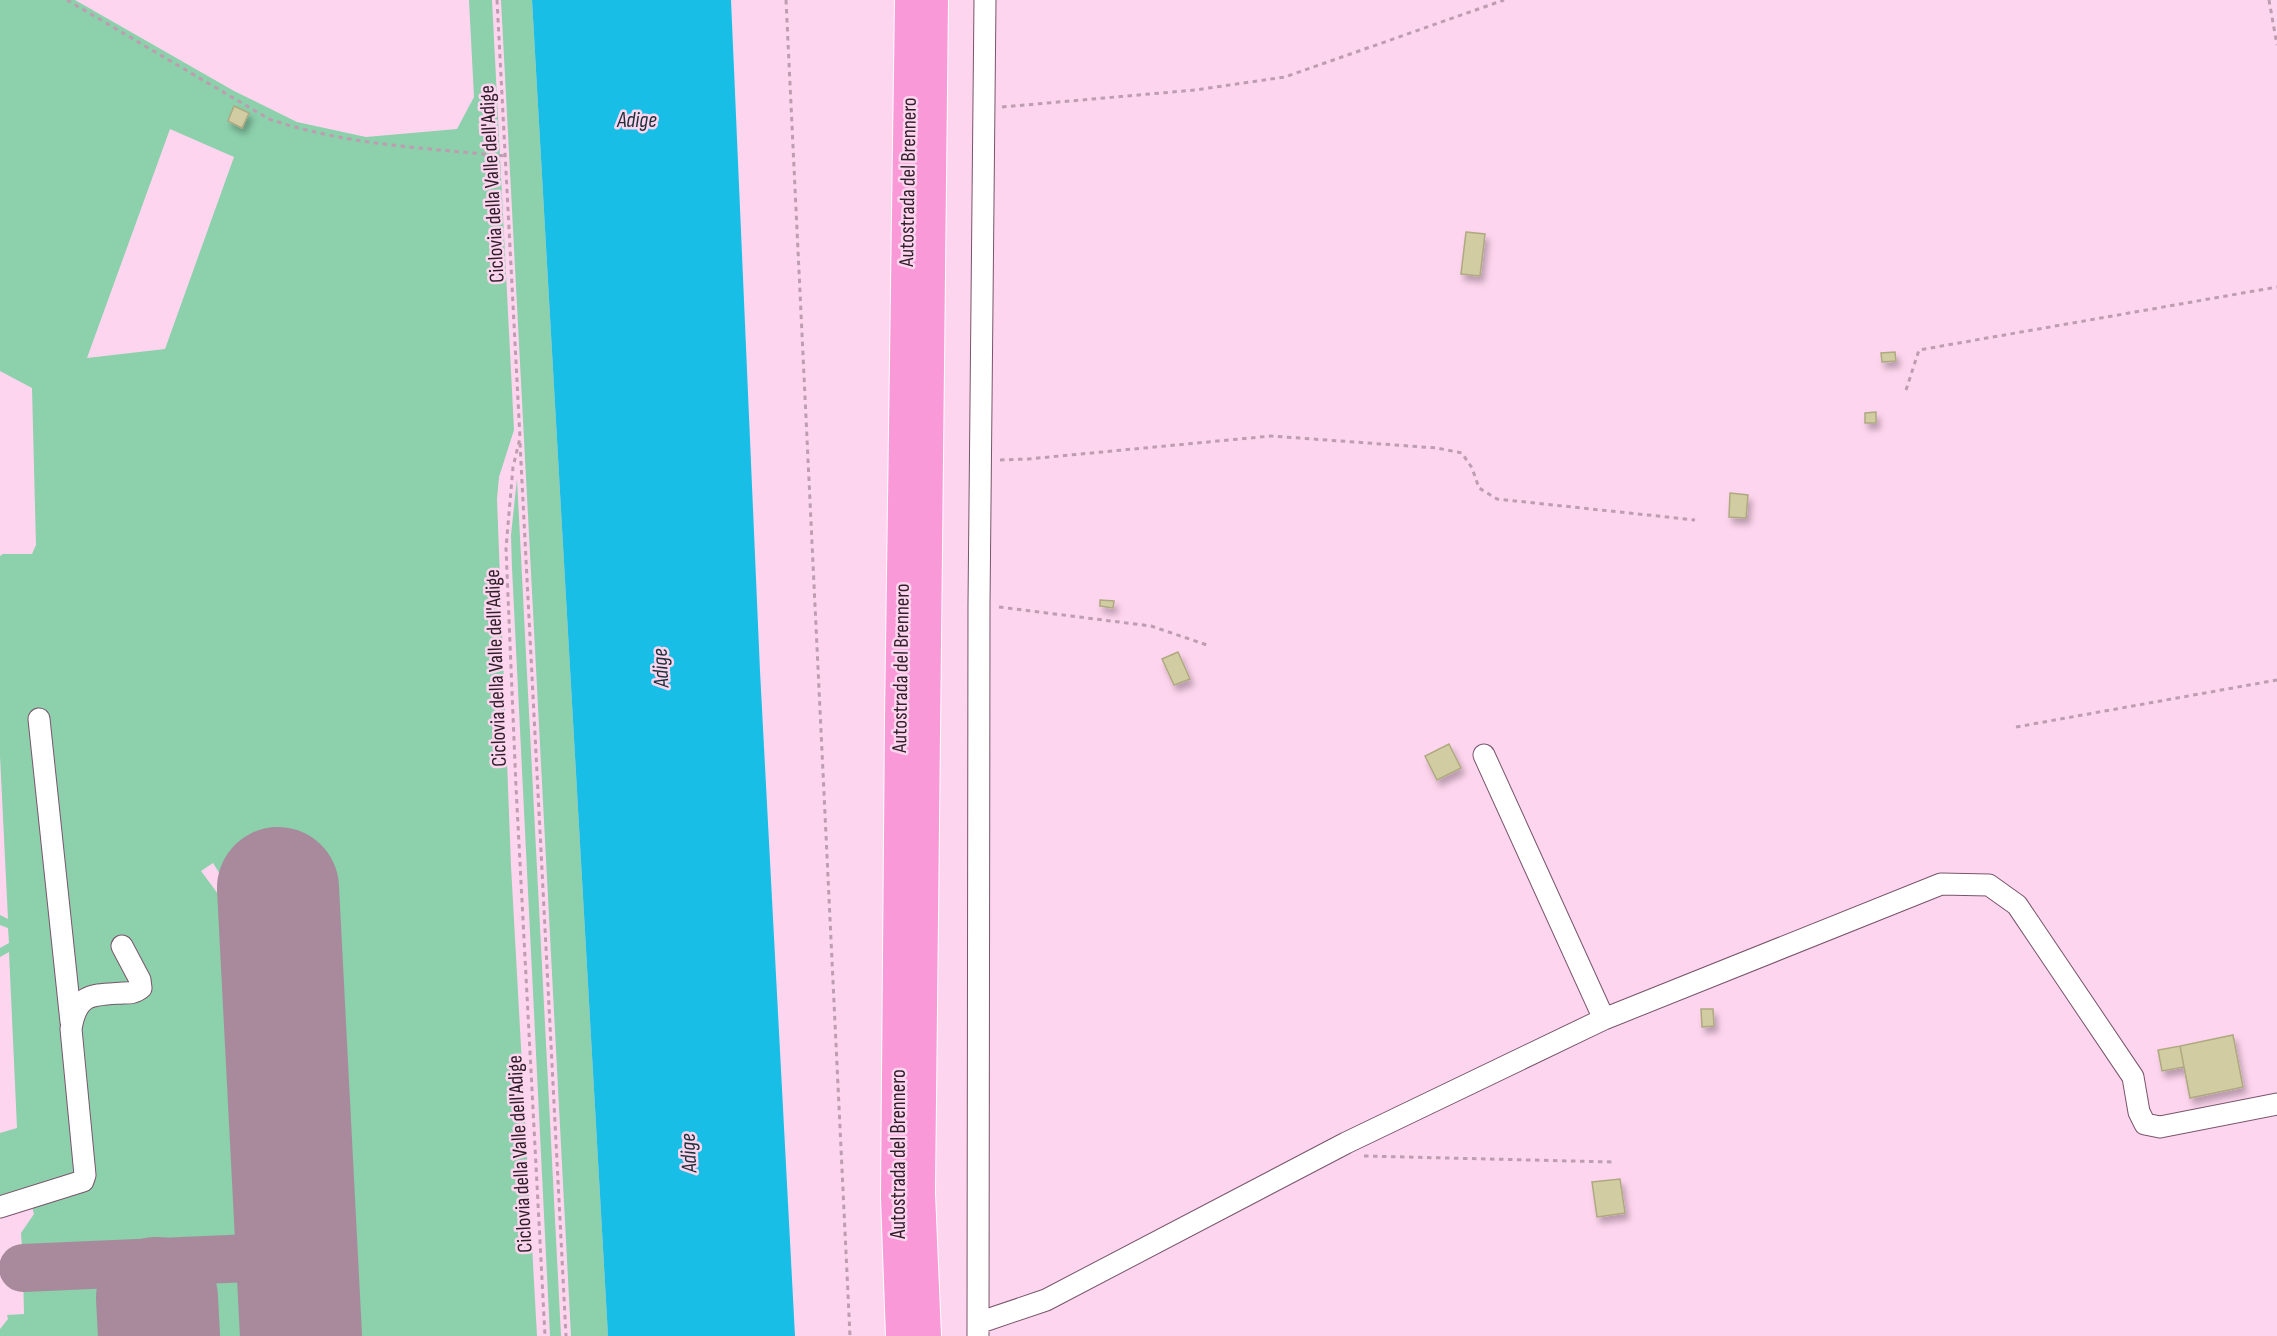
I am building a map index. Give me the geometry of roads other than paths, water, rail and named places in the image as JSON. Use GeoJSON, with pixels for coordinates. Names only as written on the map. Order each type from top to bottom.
{"type":"FeatureCollection","features":[{"type":"Feature","properties":{"kind":"highway","name":"Autostrada del Brennero"},"geometry":{"type":"LineString","coordinates":[[901,1336],[896,1197],[910,0]]}},
{"type":"Feature","properties":{"kind":"highway","name":"Autostrada del Brennero"},"geometry":{"type":"LineString","coordinates":[[926,1336],[920,1193],[933,0]]}},
{"type":"Feature","properties":{"kind":"street"},"geometry":{"type":"LineString","coordinates":[[985,0],[979,605],[978,1329],[1046,1300],[1346,1143],[1604,1019],[1941,884],[1989,885],[2017,905],[2133,1077],[2139,1112],[2145,1124],[2160,1127],[2277,1104]]}},
{"type":"Feature","properties":{"kind":"street"},"geometry":{"type":"LineString","coordinates":[[0,1207],[83,1180],[85,1175],[39,719]]}},
{"type":"Feature","properties":{"kind":"street"},"geometry":{"type":"LineString","coordinates":[[1484,755],[1604,1019]]}},
{"type":"Feature","properties":{"kind":"street"},"geometry":{"type":"LineString","coordinates":[[71,1029],[75,1008],[83,999],[98,994],[131,993],[141,988],[140,980],[122,946]]}},
{"type":"Feature","properties":{"kind":"water","name":"Adige"},"geometry":{"type":"Polygon","coordinates":[[[532,0],[731,0],[760,671],[795,1336],[608,1336],[532,0]]]}}]}
